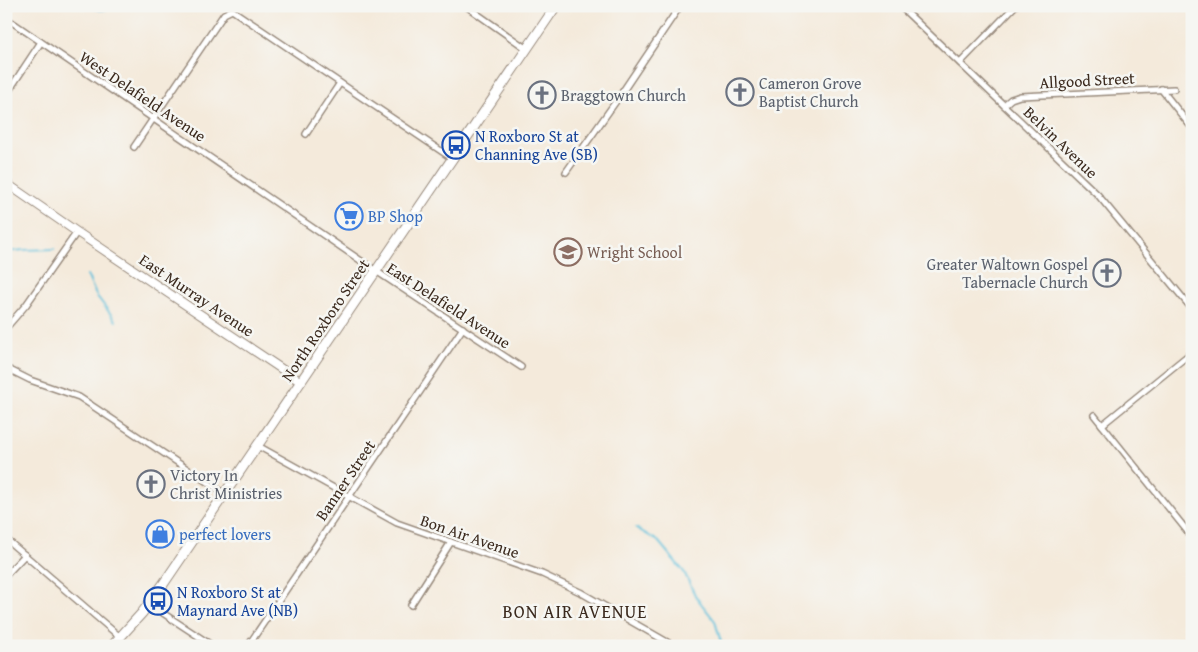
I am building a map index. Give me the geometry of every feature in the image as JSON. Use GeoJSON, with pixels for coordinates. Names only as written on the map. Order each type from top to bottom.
{"type":"FeatureCollection","features":[{"type":"Feature","properties":{"kind":"main road","name":"North Roxboro Street"},"geometry":{"type":"LineString","coordinates":[[112,646],[149,604],[556,6]]}},
{"type":"Feature","properties":{"kind":"street"},"geometry":{"type":"LineString","coordinates":[[466,6],[527,49]]}},
{"type":"Feature","properties":{"kind":"street"},"geometry":{"type":"LineString","coordinates":[[566,172],[680,6]]}},
{"type":"Feature","properties":{"kind":"street","name":"Belvin Avenue"},"geometry":{"type":"LineString","coordinates":[[900,6],[1098,195],[1192,309]]}},
{"type":"Feature","properties":{"kind":"street"},"geometry":{"type":"LineString","coordinates":[[960,63],[1015,6]]}},
{"type":"Feature","properties":{"kind":"street"},"geometry":{"type":"LineString","coordinates":[[134,147],[224,14],[232,10],[452,159]]}},
{"type":"Feature","properties":{"kind":"street","name":"West Delafield Avenue"},"geometry":{"type":"LineString","coordinates":[[6,18],[265,195]]}},
{"type":"Feature","properties":{"kind":"street"},"geometry":{"type":"LineString","coordinates":[[6,95],[41,42]]}},
{"type":"Feature","properties":{"kind":"street"},"geometry":{"type":"LineString","coordinates":[[306,134],[340,83]]}},
{"type":"Feature","properties":{"kind":"street"},"geometry":{"type":"LineString","coordinates":[[1160,89],[1192,128]]}},
{"type":"Feature","properties":{"kind":"street","name":"Allgood Street"},"geometry":{"type":"LineString","coordinates":[[1004,105],[1011,99],[1020,96],[1174,89]]}},
{"type":"Feature","properties":{"kind":"street","name":"East Murray Avenue"},"geometry":{"type":"LineString","coordinates":[[6,183],[301,382]]}},
{"type":"Feature","properties":{"kind":"street","name":"East Delafield Avenue"},"geometry":{"type":"LineString","coordinates":[[265,195],[521,367]]}},
{"type":"Feature","properties":{"kind":"street"},"geometry":{"type":"LineString","coordinates":[[6,328],[26,305],[77,232]]}},
{"type":"Feature","properties":{"kind":"street","name":"Banner Street"},"geometry":{"type":"LineString","coordinates":[[248,646],[463,328]]}},
{"type":"Feature","properties":{"kind":"street"},"geometry":{"type":"LineString","coordinates":[[1102,425],[1192,352]]}},
{"type":"Feature","properties":{"kind":"street"},"geometry":{"type":"LineString","coordinates":[[6,368],[30,380],[79,397],[225,494]]}},
{"type":"Feature","properties":{"kind":"street"},"geometry":{"type":"LineString","coordinates":[[1094,415],[1192,537]]}},
{"type":"Feature","properties":{"kind":"street","name":"Bon Air Avenue"},"geometry":{"type":"LineString","coordinates":[[258,446],[397,523],[542,574],[562,583],[674,646]]}},
{"type":"Feature","properties":{"kind":"street"},"geometry":{"type":"LineString","coordinates":[[6,539],[120,637]]}},
{"type":"Feature","properties":{"kind":"street"},"geometry":{"type":"LineString","coordinates":[[411,605],[451,542]]}},
{"type":"Feature","properties":{"kind":"street"},"geometry":{"type":"LineString","coordinates":[[6,575],[25,555]]}},
{"type":"Feature","properties":{"kind":"street"},"geometry":{"type":"LineString","coordinates":[[149,604],[213,646]]}},
{"type":"Feature","properties":{"kind":"waterway"},"geometry":{"type":"LineString","coordinates":[[88,6],[101,10],[122,6]]}},
{"type":"Feature","properties":{"kind":"waterway"},"geometry":{"type":"LineString","coordinates":[[6,252],[54,249]]}},
{"type":"Feature","properties":{"kind":"waterway"},"geometry":{"type":"LineString","coordinates":[[87,275],[96,295],[116,321]]}},
{"type":"Feature","properties":{"kind":"waterway"},"geometry":{"type":"LineString","coordinates":[[636,528],[658,541],[684,572],[696,597],[715,621],[722,646]]}},
{"type":"Feature","properties":{"kind":"place","name":"Cameron Grove Baptist Church"},"geometry":{"type":"Point","coordinates":[740,92]}},
{"type":"Feature","properties":{"kind":"place","name":"Braggtown Church"},"geometry":{"type":"Point","coordinates":[542,95]}},
{"type":"Feature","properties":{"kind":"place","name":"N Roxboro St at Channing Ave (SB)"},"geometry":{"type":"Point","coordinates":[456,145]}},
{"type":"Feature","properties":{"kind":"place","name":"BP Shop"},"geometry":{"type":"Point","coordinates":[349,216]}},
{"type":"Feature","properties":{"kind":"place","name":"Wright School"},"geometry":{"type":"Point","coordinates":[568,252]}},
{"type":"Feature","properties":{"kind":"place","name":"Greater Waltown Gospel Tabernacle Church"},"geometry":{"type":"Point","coordinates":[1107,273]}},
{"type":"Feature","properties":{"kind":"place","name":"Victory In Christ Ministries"},"geometry":{"type":"Point","coordinates":[151,484]}},
{"type":"Feature","properties":{"kind":"place","name":"perfect lovers"},"geometry":{"type":"Point","coordinates":[160,534]}},
{"type":"Feature","properties":{"kind":"place","name":"N Roxboro St at Maynard Ave (NB)"},"geometry":{"type":"Point","coordinates":[158,601]}},
{"type":"Feature","properties":{"kind":"district","name":"BON AIR AVENUE"},"geometry":{"type":"Point","coordinates":[575,612]}}]}
